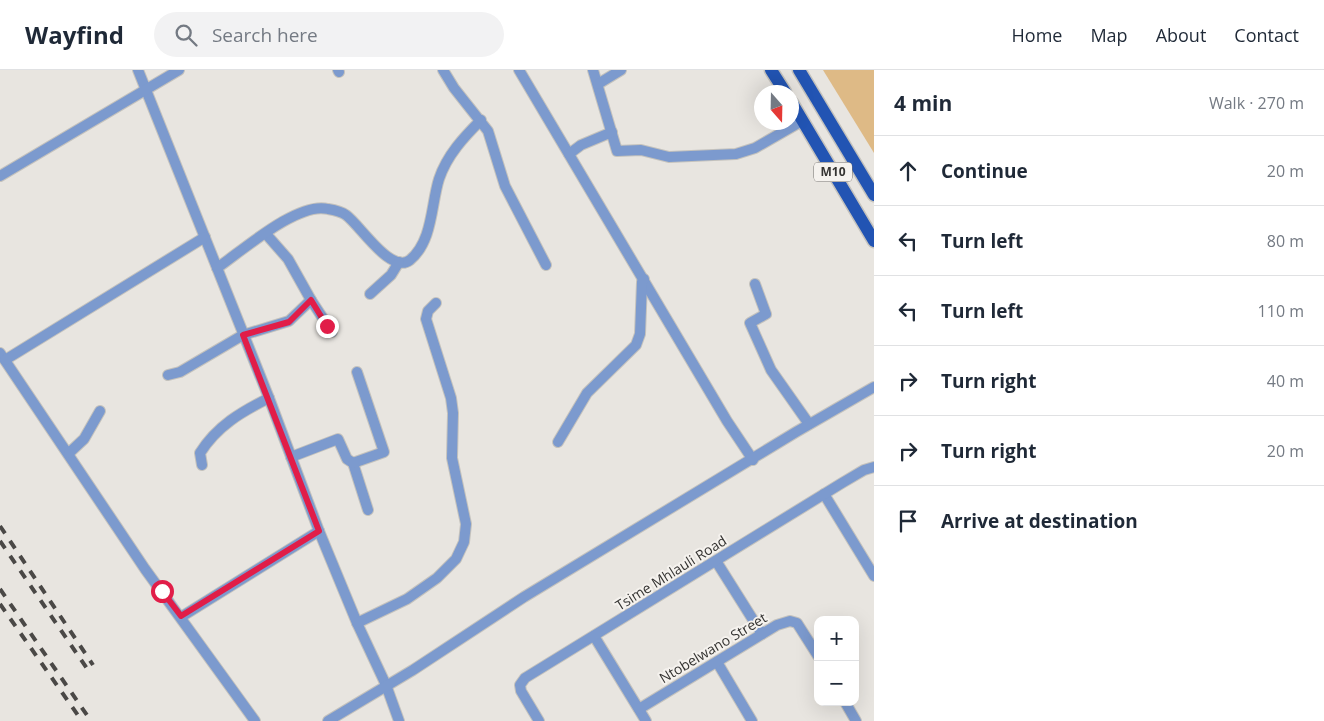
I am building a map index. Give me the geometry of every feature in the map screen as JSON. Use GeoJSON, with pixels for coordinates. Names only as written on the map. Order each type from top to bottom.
{"type":"FeatureCollection","features":[{"type":"Feature","properties":{"kind":"main road"},"geometry":{"type":"LineString","coordinates":[[771,70],[781,85]]}},
{"type":"Feature","properties":{"kind":"main road","name":"M10"},"geometry":{"type":"LineString","coordinates":[[799,70],[874,195]]}},
{"type":"Feature","properties":{"kind":"main road","name":"M10"},"geometry":{"type":"LineString","coordinates":[[799,116],[874,241]]}},
{"type":"Feature","properties":{"kind":"street"},"geometry":{"type":"LineString","coordinates":[[138,70],[269,398],[319,531],[357,623],[386,685],[398,721]]}},
{"type":"Feature","properties":{"kind":"street"},"geometry":{"type":"LineString","coordinates":[[0,176],[179,70]]}},
{"type":"Feature","properties":{"kind":"street"},"geometry":{"type":"LineString","coordinates":[[443,70],[454,88],[488,131],[505,186],[546,265]]}},
{"type":"Feature","properties":{"kind":"street"},"geometry":{"type":"LineString","coordinates":[[519,70],[727,421],[753,460]]}},
{"type":"Feature","properties":{"kind":"street"},"geometry":{"type":"LineString","coordinates":[[594,70],[618,151],[641,150],[668,157],[736,154],[755,148],[802,121]]}},
{"type":"Feature","properties":{"kind":"street"},"geometry":{"type":"LineString","coordinates":[[598,84],[620,70]]}},
{"type":"Feature","properties":{"kind":"street"},"geometry":{"type":"LineString","coordinates":[[217,268],[290,218],[308,209],[326,208],[345,214],[385,256],[399,262],[407,261],[416,253],[434,209],[440,177],[455,149],[481,120]]}},
{"type":"Feature","properties":{"kind":"street"},"geometry":{"type":"LineString","coordinates":[[569,154],[581,145],[612,132]]}},
{"type":"Feature","properties":{"kind":"street"},"geometry":{"type":"LineString","coordinates":[[266,234],[288,259],[332,332]]}},
{"type":"Feature","properties":{"kind":"street"},"geometry":{"type":"LineString","coordinates":[[205,237],[2,356],[69,453],[145,569],[181,616],[255,721]]}},
{"type":"Feature","properties":{"kind":"street"},"geometry":{"type":"LineString","coordinates":[[370,294],[391,275],[399,262]]}},
{"type":"Feature","properties":{"kind":"street"},"geometry":{"type":"LineString","coordinates":[[558,442],[587,393],[636,345],[640,334],[642,282],[644,279]]}},
{"type":"Feature","properties":{"kind":"street"},"geometry":{"type":"LineString","coordinates":[[755,284],[766,314],[750,323],[771,370],[809,424]]}},
{"type":"Feature","properties":{"kind":"street"},"geometry":{"type":"LineString","coordinates":[[168,375],[180,372],[243,335],[289,322],[311,300]]}},
{"type":"Feature","properties":{"kind":"street"},"geometry":{"type":"LineString","coordinates":[[357,623],[407,599],[437,578],[456,559],[464,542],[466,524],[452,458],[453,413],[451,398],[426,319],[428,311],[436,303]]}},
{"type":"Feature","properties":{"kind":"street"},"geometry":{"type":"LineString","coordinates":[[354,463],[384,452],[357,372]]}},
{"type":"Feature","properties":{"kind":"street"},"geometry":{"type":"LineString","coordinates":[[328,721],[511,605],[753,460],[809,424],[874,387]]}},
{"type":"Feature","properties":{"kind":"street"},"geometry":{"type":"LineString","coordinates":[[202,465],[200,453],[219,428],[240,412],[269,398]]}},
{"type":"Feature","properties":{"kind":"street"},"geometry":{"type":"LineString","coordinates":[[69,453],[84,439],[100,411]]}},
{"type":"Feature","properties":{"kind":"street"},"geometry":{"type":"LineString","coordinates":[[292,457],[338,439],[347,459],[354,463],[368,510]]}},
{"type":"Feature","properties":{"kind":"street","name":"Tsime Mhlauli Road"},"geometry":{"type":"LineString","coordinates":[[536,720],[521,691],[520,685],[525,678],[824,494],[864,470],[874,467]]}},
{"type":"Feature","properties":{"kind":"street"},"geometry":{"type":"LineString","coordinates":[[824,494],[874,576]]}},
{"type":"Feature","properties":{"kind":"street"},"geometry":{"type":"LineString","coordinates":[[181,616],[319,531]]}},
{"type":"Feature","properties":{"kind":"street"},"geometry":{"type":"LineString","coordinates":[[716,560],[762,634]]}},
{"type":"Feature","properties":{"kind":"street","name":"Ntobelwano Street"},"geometry":{"type":"LineString","coordinates":[[639,709],[777,625],[790,621],[796,623],[814,650]]}},
{"type":"Feature","properties":{"kind":"street"},"geometry":{"type":"LineString","coordinates":[[594,636],[646,721]]}},
{"type":"Feature","properties":{"kind":"street"},"geometry":{"type":"LineString","coordinates":[[717,662],[752,721]]}},
{"type":"Feature","properties":{"kind":"street"},"geometry":{"type":"LineString","coordinates":[[847,706],[856,721]]}},
{"type":"Feature","properties":{"kind":"shaded area"},"geometry":{"type":"Polygon","coordinates":[[[823,70],[874,70],[874,153],[823,70]]]}},
{"type":"Feature","properties":{"kind":"railway"},"geometry":{"type":"LineString","coordinates":[[0,526],[93,665]]}},
{"type":"Feature","properties":{"kind":"railway"},"geometry":{"type":"LineString","coordinates":[[0,541],[88,670]]}},
{"type":"Feature","properties":{"kind":"railway"},"geometry":{"type":"LineString","coordinates":[[0,589],[91,721]]}},
{"type":"Feature","properties":{"kind":"railway"},"geometry":{"type":"LineString","coordinates":[[0,604],[82,721]]}},
{"type":"Feature","properties":{"kind":"route"},"geometry":{"type":"LineString","coordinates":[[162,591],[181,616],[319,531],[243,335],[289,322],[311,300],[327,326]]}}]}
